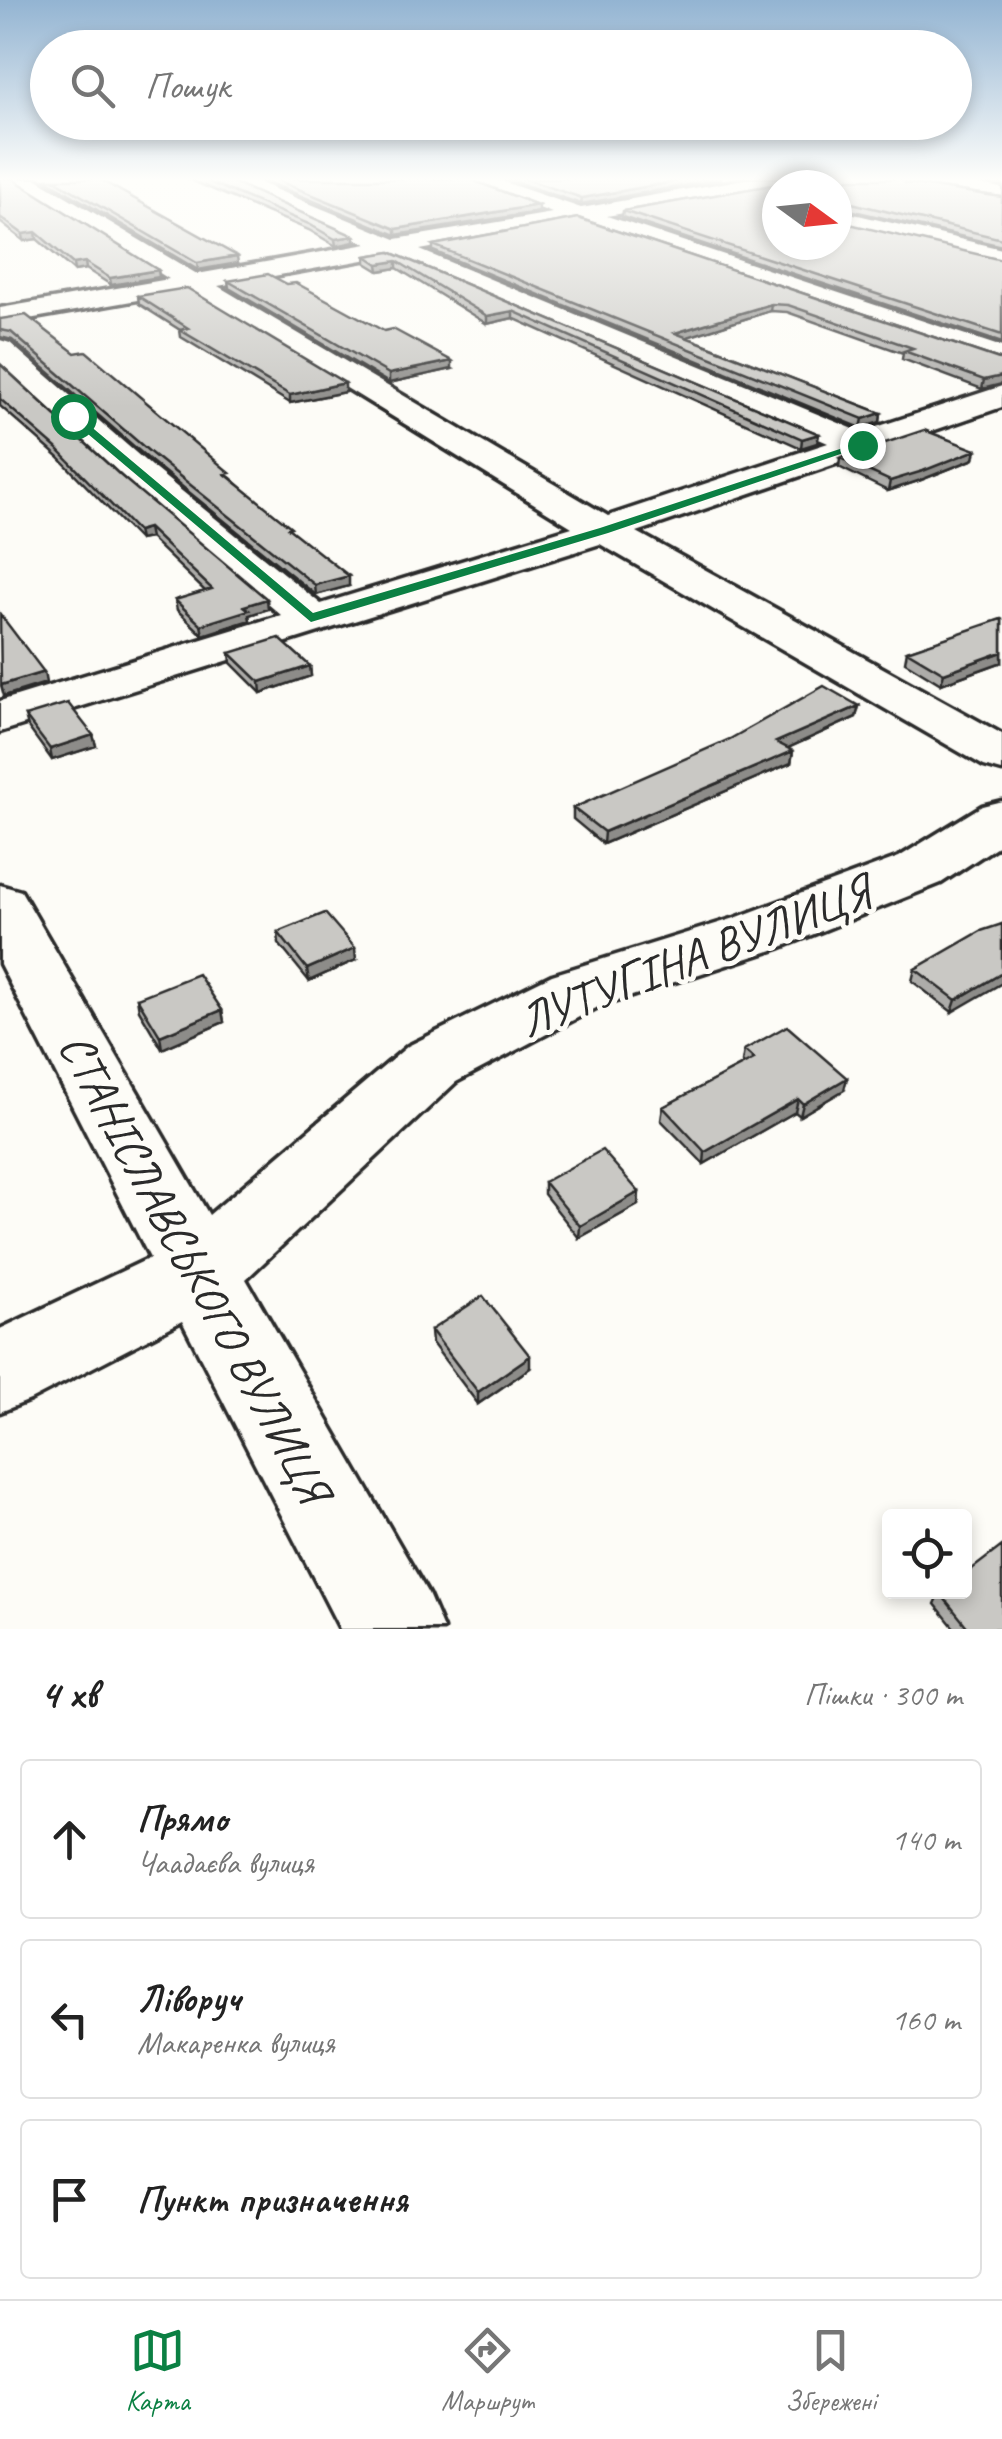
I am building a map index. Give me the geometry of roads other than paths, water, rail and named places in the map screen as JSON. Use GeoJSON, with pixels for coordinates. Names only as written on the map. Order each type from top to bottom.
{"type":"FeatureCollection","features":[{"type":"Feature","properties":{"kind":"street"},"geometry":{"type":"LineString","coordinates":[[149,255],[604,530],[1002,754]]}},
{"type":"Feature","properties":{"kind":"street"},"geometry":{"type":"LineString","coordinates":[[0,316],[343,255]]}},
{"type":"Feature","properties":{"kind":"street"},"geometry":{"type":"LineString","coordinates":[[419,255],[862,445]]}},
{"type":"Feature","properties":{"kind":"street"},"geometry":{"type":"LineString","coordinates":[[703,255],[1002,357]]}},
{"type":"Feature","properties":{"kind":"street"},"geometry":{"type":"LineString","coordinates":[[0,348],[138,474],[311,618]]}},
{"type":"Feature","properties":{"kind":"street"},"geometry":{"type":"LineString","coordinates":[[0,717],[604,530],[1002,396]]}},
{"type":"Feature","properties":{"kind":"street","name":"ЛУТУГІНА ВУЛИЦЯ"},"geometry":{"type":"LineString","coordinates":[[0,1372],[198,1273],[432,1064],[574,990],[757,934],[920,870],[1002,818]]}},
{"type":"Feature","properties":{"kind":"street","name":"СТАНІСЛАВСЬКОГО ВУЛИЦЯ"},"geometry":{"type":"LineString","coordinates":[[0,905],[393,1629]]}}]}
